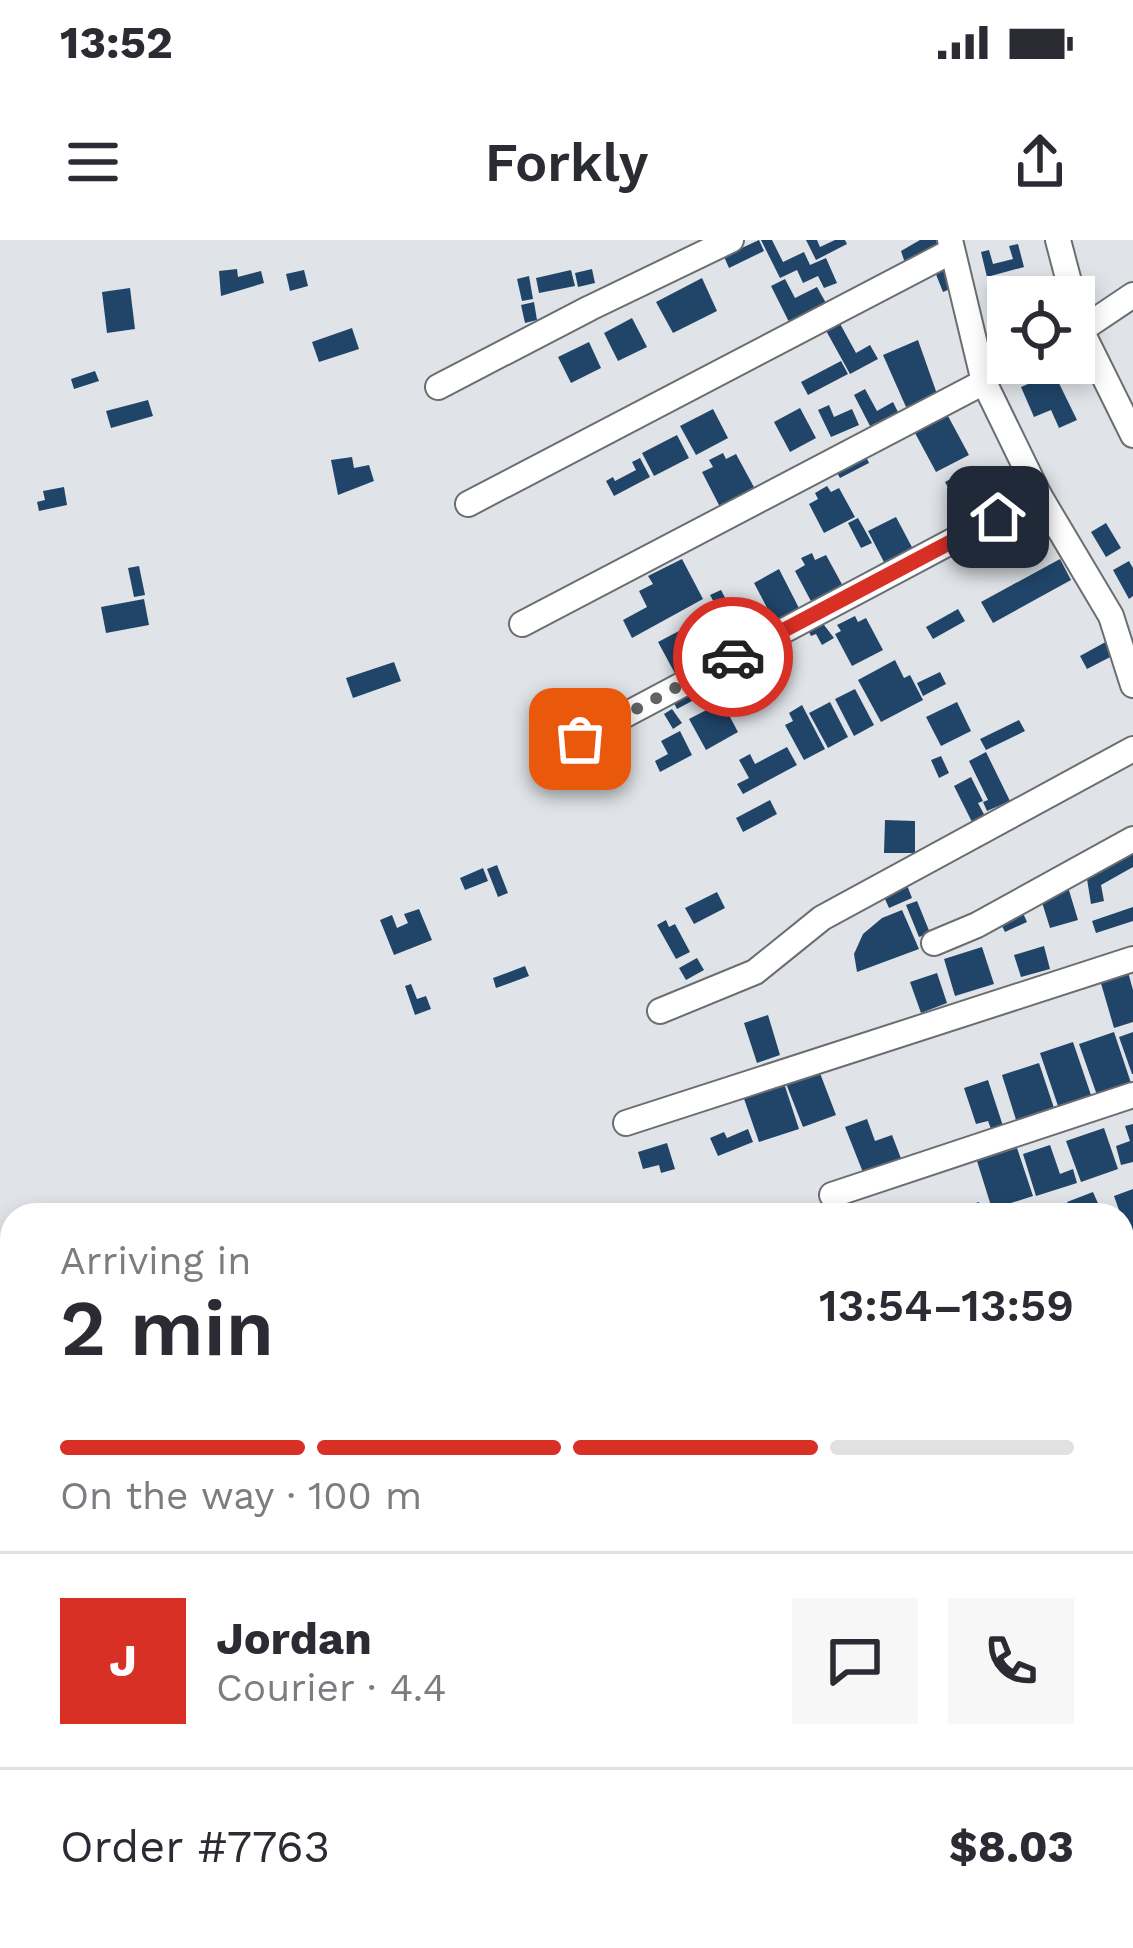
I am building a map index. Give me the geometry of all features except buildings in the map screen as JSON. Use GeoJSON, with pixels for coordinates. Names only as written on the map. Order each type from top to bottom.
{"type":"FeatureCollection","features":[{"type":"Feature","properties":{"kind":"street"},"geometry":{"type":"LineString","coordinates":[[438,387],[731,240]]}},
{"type":"Feature","properties":{"kind":"street"},"geometry":{"type":"LineString","coordinates":[[1058,240],[1067,276]]}},
{"type":"Feature","properties":{"kind":"street"},"geometry":{"type":"LineString","coordinates":[[468,504],[951,246],[984,382],[1039,495],[1111,616],[1133,686]]}},
{"type":"Feature","properties":{"kind":"street"},"geometry":{"type":"LineString","coordinates":[[1095,321],[1133,296]]}},
{"type":"Feature","properties":{"kind":"street"},"geometry":{"type":"LineString","coordinates":[[1095,358],[1133,435]]}},
{"type":"Feature","properties":{"kind":"street"},"geometry":{"type":"LineString","coordinates":[[522,624],[984,382]]}},
{"type":"Feature","properties":{"kind":"street"},"geometry":{"type":"LineString","coordinates":[[580,739],[1039,495]]}},
{"type":"Feature","properties":{"kind":"street"},"geometry":{"type":"LineString","coordinates":[[660,1011],[754,972],[822,918],[1133,749]]}},
{"type":"Feature","properties":{"kind":"street"},"geometry":{"type":"LineString","coordinates":[[934,943],[977,925],[1133,839]]}},
{"type":"Feature","properties":{"kind":"street"},"geometry":{"type":"LineString","coordinates":[[626,1123],[1133,958]]}},
{"type":"Feature","properties":{"kind":"street"},"geometry":{"type":"LineString","coordinates":[[832,1195],[1133,1095]]}},
{"type":"Feature","properties":{"kind":"way so far"},"geometry":{"type":"LineString","coordinates":[[580,739],[733,657]]}},
{"type":"Feature","properties":{"kind":"route"},"geometry":{"type":"LineString","coordinates":[[733,657],[998,517]]}}]}
